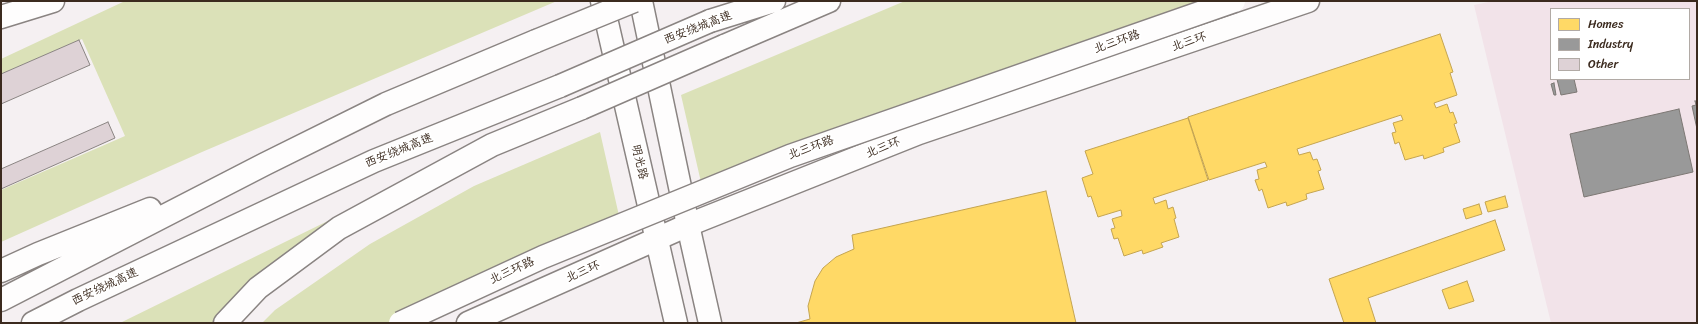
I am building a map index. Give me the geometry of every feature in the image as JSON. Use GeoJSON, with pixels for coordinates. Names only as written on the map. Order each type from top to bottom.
{"type":"FeatureCollection","features":[{"type":"Feature","properties":{"kind":"main road"},"geometry":{"type":"LineString","coordinates":[[1,4],[6,1]]}},
{"type":"Feature","properties":{"kind":"main road"},"geometry":{"type":"LineString","coordinates":[[1,17],[53,1]]}},
{"type":"Feature","properties":{"kind":"main road","name":"明光路"},"geometry":{"type":"LineString","coordinates":[[602,1],[676,323]]}},
{"type":"Feature","properties":{"kind":"main road"},"geometry":{"type":"LineString","coordinates":[[1,300],[265,164],[386,104],[634,1]]}},
{"type":"Feature","properties":{"kind":"main road"},"geometry":{"type":"LineString","coordinates":[[641,1],[710,323]]}},
{"type":"Feature","properties":{"kind":"main road","name":"西安绕城高速"},"geometry":{"type":"LineString","coordinates":[[33,323],[78,300],[374,161],[560,86],[710,21],[774,1]]}},
{"type":"Feature","properties":{"kind":"main road"},"geometry":{"type":"LineString","coordinates":[[225,323],[258,288],[339,228],[416,185],[492,145],[582,108],[830,1]]}},
{"type":"Feature","properties":{"kind":"main road","name":"北三环路"},"geometry":{"type":"LineString","coordinates":[[400,323],[543,257],[790,156],[1234,1]]}},
{"type":"Feature","properties":{"kind":"main road","name":"北三环"},"geometry":{"type":"LineString","coordinates":[[468,323],[688,225],[919,133],[1308,1]]}},
{"type":"Feature","properties":{"kind":"main road"},"geometry":{"type":"LineString","coordinates":[[1,271],[38,254],[265,164]]}},
{"type":"Feature","properties":{"kind":"shaded area"},"geometry":{"type":"Polygon","coordinates":[[[1493,1],[1697,1],[1697,323],[1551,323],[1474,5],[1493,1]]]}},
{"type":"Feature","properties":{"kind":"green space"},"geometry":{"type":"Polygon","coordinates":[[[125,1],[557,1],[202,152],[1,242],[1,190],[125,136],[82,39],[1,74],[1,59],[125,1]]]}},
{"type":"Feature","properties":{"kind":"green space"},"geometry":{"type":"Polygon","coordinates":[[[905,1],[1224,1],[703,191],[681,95],[905,1]]]}},
{"type":"Feature","properties":{"kind":"green space"},"geometry":{"type":"Polygon","coordinates":[[[600,132],[620,220],[539,253],[388,323],[262,323],[275,310],[370,244],[474,186],[600,132]]]}},
{"type":"Feature","properties":{"kind":"green space"},"geometry":{"type":"Polygon","coordinates":[[[344,213],[219,323],[120,323],[344,213]]]}},
{"type":"Feature","properties":{"kind":"building: Homes"},"geometry":{"type":"Polygon","coordinates":[[[1440,34],[1453,72],[1450,73],[1457,95],[1434,103],[1436,108],[1447,104],[1450,113],[1453,112],[1457,123],[1454,124],[1460,142],[1443,148],[1444,152],[1424,159],[1423,155],[1405,160],[1399,142],[1395,144],[1392,133],[1396,132],[1393,123],[1403,120],[1401,115],[1297,149],[1299,155],[1310,152],[1313,160],[1317,159],[1321,170],[1318,171],[1324,189],[1306,194],[1307,199],[1287,206],[1286,202],[1268,208],[1262,189],[1259,191],[1255,180],[1259,179],[1257,170],[1267,167],[1265,162],[1209,180],[1188,117],[1440,34]]]}},
{"type":"Feature","properties":{"kind":"building: Homes"},"geometry":{"type":"Polygon","coordinates":[[[1188,118],[1208,180],[1153,198],[1155,204],[1166,200],[1168,209],[1173,207],[1176,218],[1174,219],[1179,237],[1161,243],[1163,247],[1143,254],[1142,250],[1124,256],[1118,238],[1114,239],[1111,229],[1115,228],[1112,219],[1122,216],[1121,210],[1098,217],[1091,196],[1088,197],[1082,178],[1093,174],[1085,151],[1188,118]]]}},
{"type":"Feature","properties":{"kind":"building: Homes"},"geometry":{"type":"Polygon","coordinates":[[[1046,191],[1076,323],[796,323],[810,319],[808,306],[815,281],[823,268],[836,257],[854,249],[852,235],[1046,191]]]}},
{"type":"Feature","properties":{"kind":"building: Homes"},"geometry":{"type":"Polygon","coordinates":[[[1505,196],[1508,207],[1488,212],[1485,202],[1505,196]]]}},
{"type":"Feature","properties":{"kind":"building: Homes"},"geometry":{"type":"Polygon","coordinates":[[[1479,204],[1482,214],[1466,219],[1463,209],[1479,204]]]}},
{"type":"Feature","properties":{"kind":"building: Homes"},"geometry":{"type":"Polygon","coordinates":[[[1495,220],[1505,250],[1368,298],[1376,323],[1344,323],[1329,279],[1495,220]]]}},
{"type":"Feature","properties":{"kind":"building: Homes"},"geometry":{"type":"Polygon","coordinates":[[[1467,281],[1474,301],[1449,309],[1442,290],[1467,281]]]}},
{"type":"Feature","properties":{"kind":"building: Industry"},"geometry":{"type":"Polygon","coordinates":[[[1557,80],[1574,80],[1577,92],[1561,95],[1557,80]]]}},
{"type":"Feature","properties":{"kind":"building: Industry"},"geometry":{"type":"Polygon","coordinates":[[[1554,83],[1556,95],[1554,95],[1551,84],[1554,83]]]}},
{"type":"Feature","properties":{"kind":"building: Industry"},"geometry":{"type":"Polygon","coordinates":[[[1695,101],[1697,101],[1697,129],[1692,106],[1696,105],[1695,101]]]}},
{"type":"Feature","properties":{"kind":"building: Industry"},"geometry":{"type":"Polygon","coordinates":[[[1679,109],[1693,172],[1584,197],[1570,134],[1679,109]]]}},
{"type":"Feature","properties":{"kind":"building: Other"},"geometry":{"type":"Polygon","coordinates":[[[79,40],[90,65],[1,104],[1,74],[79,40]]]}},
{"type":"Feature","properties":{"kind":"building: Other"},"geometry":{"type":"Polygon","coordinates":[[[108,122],[115,138],[1,189],[1,169],[108,122]]]}}]}
